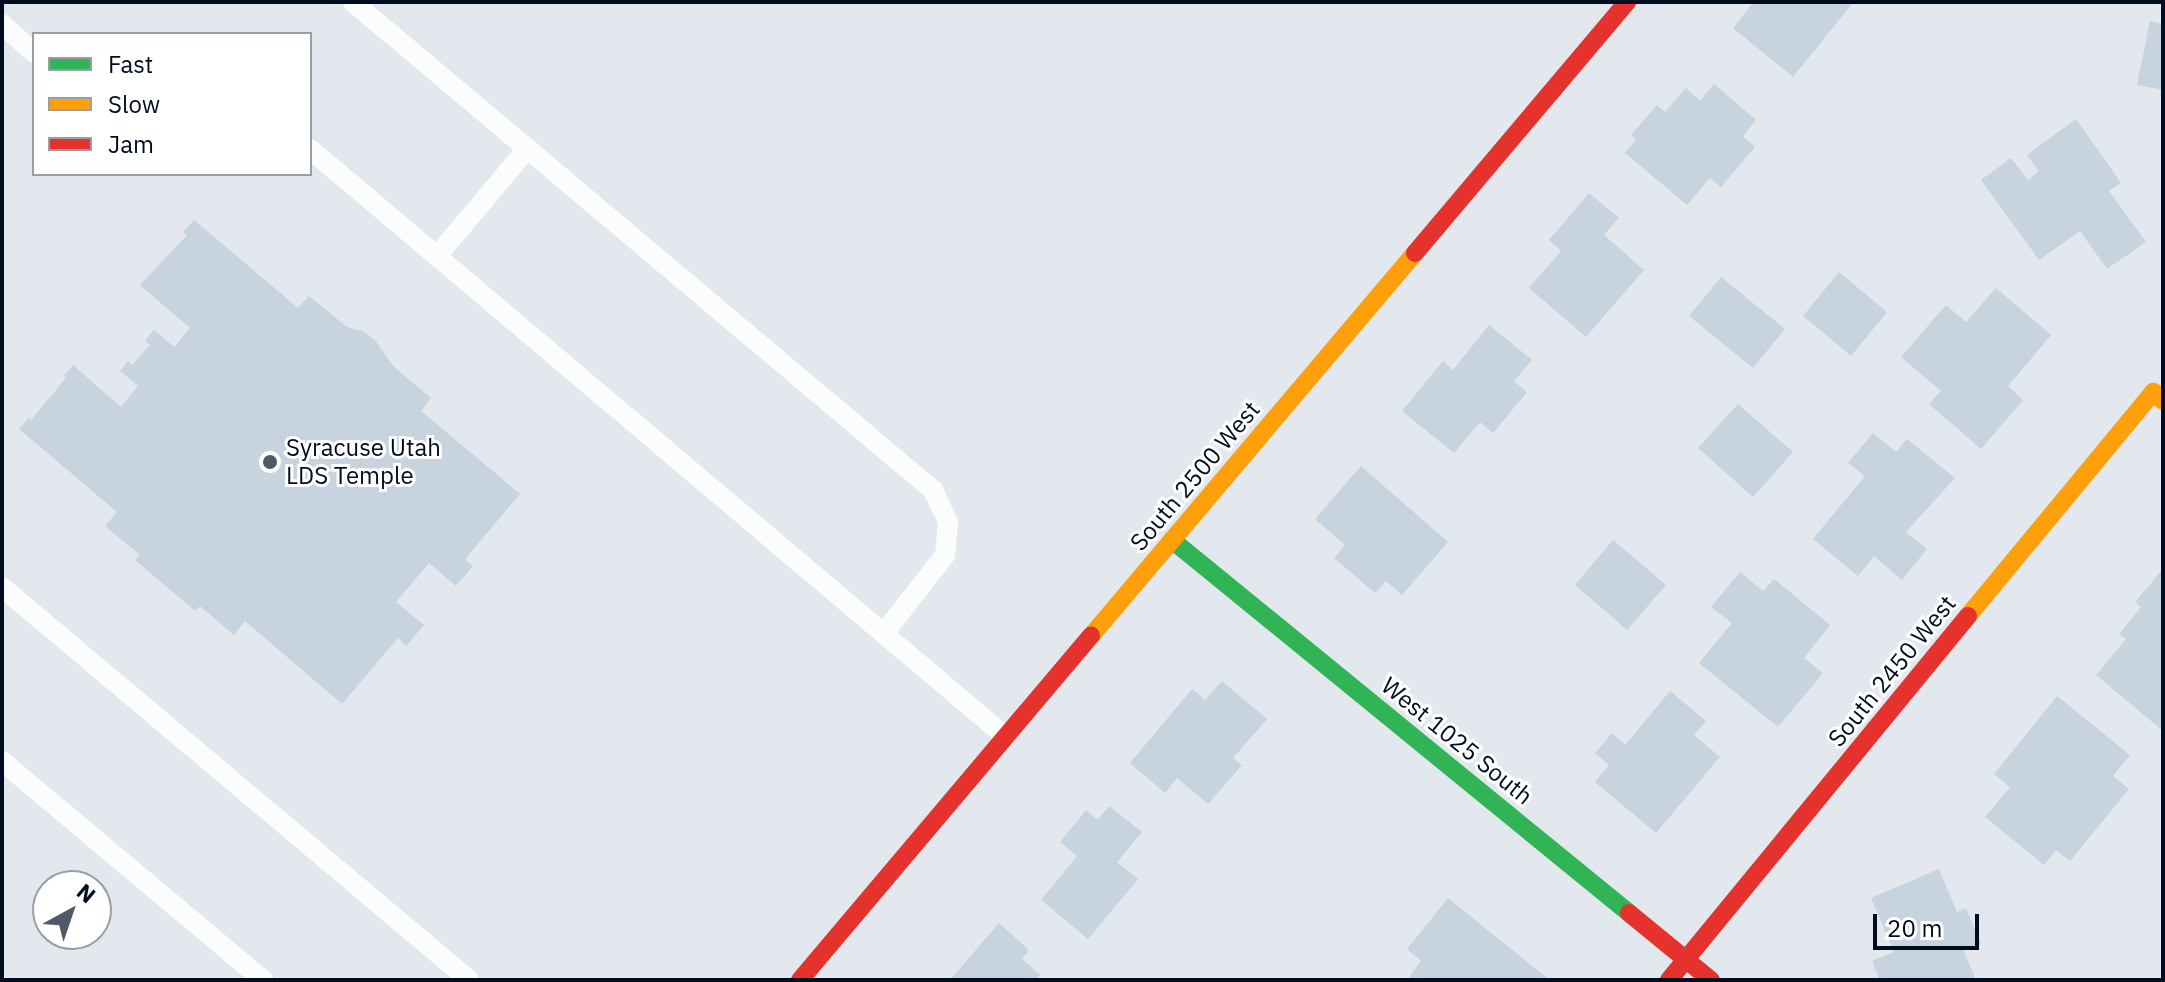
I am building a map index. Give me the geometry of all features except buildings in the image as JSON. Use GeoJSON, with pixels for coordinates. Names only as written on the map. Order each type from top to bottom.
{"type":"FeatureCollection","features":[{"type":"Feature","properties":{"kind":"street","name":"South 2500 West"},"geometry":{"type":"LineString","coordinates":[[800,980],[1627,2]]}},
{"type":"Feature","properties":{"kind":"street","name":"South 2450 West"},"geometry":{"type":"LineString","coordinates":[[1669,980],[2158,396]]}},
{"type":"Feature","properties":{"kind":"street","name":"West 1025 South"},"geometry":{"type":"LineString","coordinates":[[1172,540],[1711,980]]}},
{"type":"Feature","properties":{"kind":"lane"},"geometry":{"type":"LineString","coordinates":[[353,2],[933,490],[948,522],[945,555],[884,633]]}},
{"type":"Feature","properties":{"kind":"lane"},"geometry":{"type":"LineString","coordinates":[[2,24],[32,51]]}},
{"type":"Feature","properties":{"kind":"lane"},"geometry":{"type":"LineString","coordinates":[[437,256],[528,148]]}},
{"type":"Feature","properties":{"kind":"lane"},"geometry":{"type":"LineString","coordinates":[[312,151],[1006,737]]}},
{"type":"Feature","properties":{"kind":"lane"},"geometry":{"type":"LineString","coordinates":[[2,587],[469,980]]}},
{"type":"Feature","properties":{"kind":"lane"},"geometry":{"type":"LineString","coordinates":[[2,761],[263,980]]}},
{"type":"Feature","properties":{"kind":"traffic: fast"},"geometry":{"type":"LineString","coordinates":[[1172,540],[1629,913]]}},
{"type":"Feature","properties":{"kind":"traffic: slow"},"geometry":{"type":"LineString","coordinates":[[1091,636],[1415,253]]}},
{"type":"Feature","properties":{"kind":"traffic: slow"},"geometry":{"type":"LineString","coordinates":[[1968,616],[2153,392],[2163,401]]}},
{"type":"Feature","properties":{"kind":"traffic: jam"},"geometry":{"type":"LineString","coordinates":[[1415,253],[1627,2]]}},
{"type":"Feature","properties":{"kind":"traffic: jam"},"geometry":{"type":"LineString","coordinates":[[1669,980],[1968,616]]}},
{"type":"Feature","properties":{"kind":"traffic: jam"},"geometry":{"type":"LineString","coordinates":[[800,980],[1091,636]]}},
{"type":"Feature","properties":{"kind":"traffic: jam"},"geometry":{"type":"LineString","coordinates":[[1629,913],[1711,980]]}},
{"type":"Feature","properties":{"kind":"place","name":"Syracuse Utah LDS Temple"},"geometry":{"type":"Point","coordinates":[270,462]}}]}
